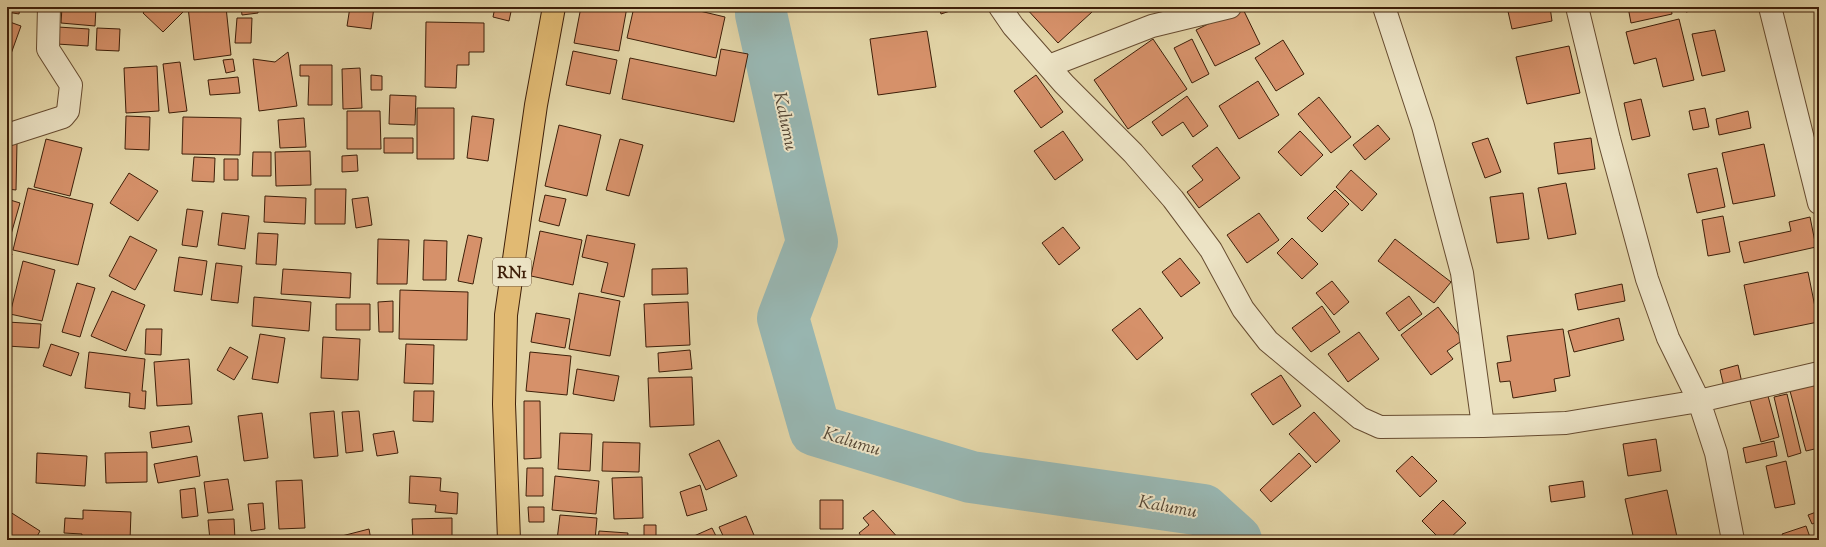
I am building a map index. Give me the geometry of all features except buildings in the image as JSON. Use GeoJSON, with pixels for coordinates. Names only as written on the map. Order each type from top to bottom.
{"type":"FeatureCollection","features":[{"type":"Feature","properties":{"kind":"highway","name":"RN1"},"geometry":{"type":"LineString","coordinates":[[508,540],[504,404],[506,315],[536,105],[554,7]]}},
{"type":"Feature","properties":{"kind":"street"},"geometry":{"type":"LineString","coordinates":[[7,135],[63,117],[68,111],[71,85],[48,48],[49,7]]}},
{"type":"Feature","properties":{"kind":"street"},"geometry":{"type":"LineString","coordinates":[[1000,7],[1013,26],[1049,66],[1133,153],[1173,199],[1211,250],[1243,309],[1268,341],[1360,418],[1380,427],[1483,426],[1566,423],[1699,401],[1819,373]]}},
{"type":"Feature","properties":{"kind":"street"},"geometry":{"type":"LineString","coordinates":[[1049,66],[1152,26],[1230,7]]}},
{"type":"Feature","properties":{"kind":"street"},"geometry":{"type":"LineString","coordinates":[[1384,7],[1424,126],[1462,273],[1483,426]]}},
{"type":"Feature","properties":{"kind":"street"},"geometry":{"type":"LineString","coordinates":[[1577,7],[1609,140],[1647,279],[1668,338],[1699,401],[1716,453],[1733,540]]}},
{"type":"Feature","properties":{"kind":"street"},"geometry":{"type":"LineString","coordinates":[[1770,7],[1819,203]]}},
{"type":"Feature","properties":{"kind":"waterway","name":"Kalumu"},"geometry":{"type":"LineString","coordinates":[[761,7],[761,14],[812,242],[783,318],[815,430],[971,477],[1203,510],[1236,540]]}}]}
